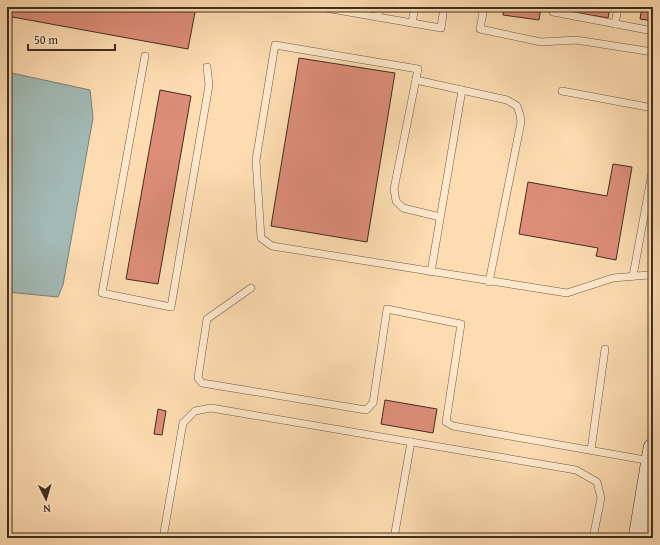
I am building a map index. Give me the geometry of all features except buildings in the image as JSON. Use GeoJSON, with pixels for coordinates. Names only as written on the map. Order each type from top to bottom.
{"type":"FeatureCollection","features":[{"type":"Feature","properties":{"kind":"street"},"geometry":{"type":"LineString","coordinates":[[638,538],[652,457]]}},
{"type":"Feature","properties":{"kind":"lane"},"geometry":{"type":"LineString","coordinates":[[320,7],[347,9],[378,17],[441,28],[444,7]]}},
{"type":"Feature","properties":{"kind":"lane"},"geometry":{"type":"LineString","coordinates":[[378,17],[379,7]]}},
{"type":"Feature","properties":{"kind":"lane"},"geometry":{"type":"LineString","coordinates":[[412,23],[415,7]]}},
{"type":"Feature","properties":{"kind":"lane"},"geometry":{"type":"LineString","coordinates":[[484,7],[480,29],[541,42],[576,40],[653,52]]}},
{"type":"Feature","properties":{"kind":"lane"},"geometry":{"type":"LineString","coordinates":[[554,7],[553,12],[653,31]]}},
{"type":"Feature","properties":{"kind":"lane"},"geometry":{"type":"LineString","coordinates":[[615,24],[618,7]]}},
{"type":"Feature","properties":{"kind":"lane"},"geometry":{"type":"LineString","coordinates":[[440,217],[403,208],[396,201],[394,190],[418,69],[274,45],[256,160],[261,238],[272,246],[489,282],[567,293],[613,278],[648,274],[653,276]]}},
{"type":"Feature","properties":{"kind":"lane"},"geometry":{"type":"LineString","coordinates":[[145,56],[102,293],[171,307],[209,85],[207,67]]}},
{"type":"Feature","properties":{"kind":"lane"},"geometry":{"type":"LineString","coordinates":[[416,80],[506,100],[517,106],[521,122],[489,282]]}},
{"type":"Feature","properties":{"kind":"lane"},"geometry":{"type":"LineString","coordinates":[[431,272],[462,90]]}},
{"type":"Feature","properties":{"kind":"lane"},"geometry":{"type":"LineString","coordinates":[[562,91],[653,108]]}},
{"type":"Feature","properties":{"kind":"lane"},"geometry":{"type":"LineString","coordinates":[[633,276],[653,167]]}},
{"type":"Feature","properties":{"kind":"lane"},"geometry":{"type":"LineString","coordinates":[[251,288],[207,319],[198,378],[202,383],[366,410],[373,403],[387,309],[461,324],[446,422],[453,426],[591,450],[652,457]]}},
{"type":"Feature","properties":{"kind":"lane"},"geometry":{"type":"LineString","coordinates":[[591,450],[605,349]]}},
{"type":"Feature","properties":{"kind":"lane"},"geometry":{"type":"LineString","coordinates":[[163,538],[183,423],[195,411],[210,408],[576,470],[597,482],[601,498],[593,538]]}},
{"type":"Feature","properties":{"kind":"lane"},"geometry":{"type":"LineString","coordinates":[[394,538],[411,442]]}},
{"type":"Feature","properties":{"kind":"water"},"geometry":{"type":"Polygon","coordinates":[[[7,72],[90,90],[93,118],[63,285],[58,297],[7,292],[7,72]]]}}]}
